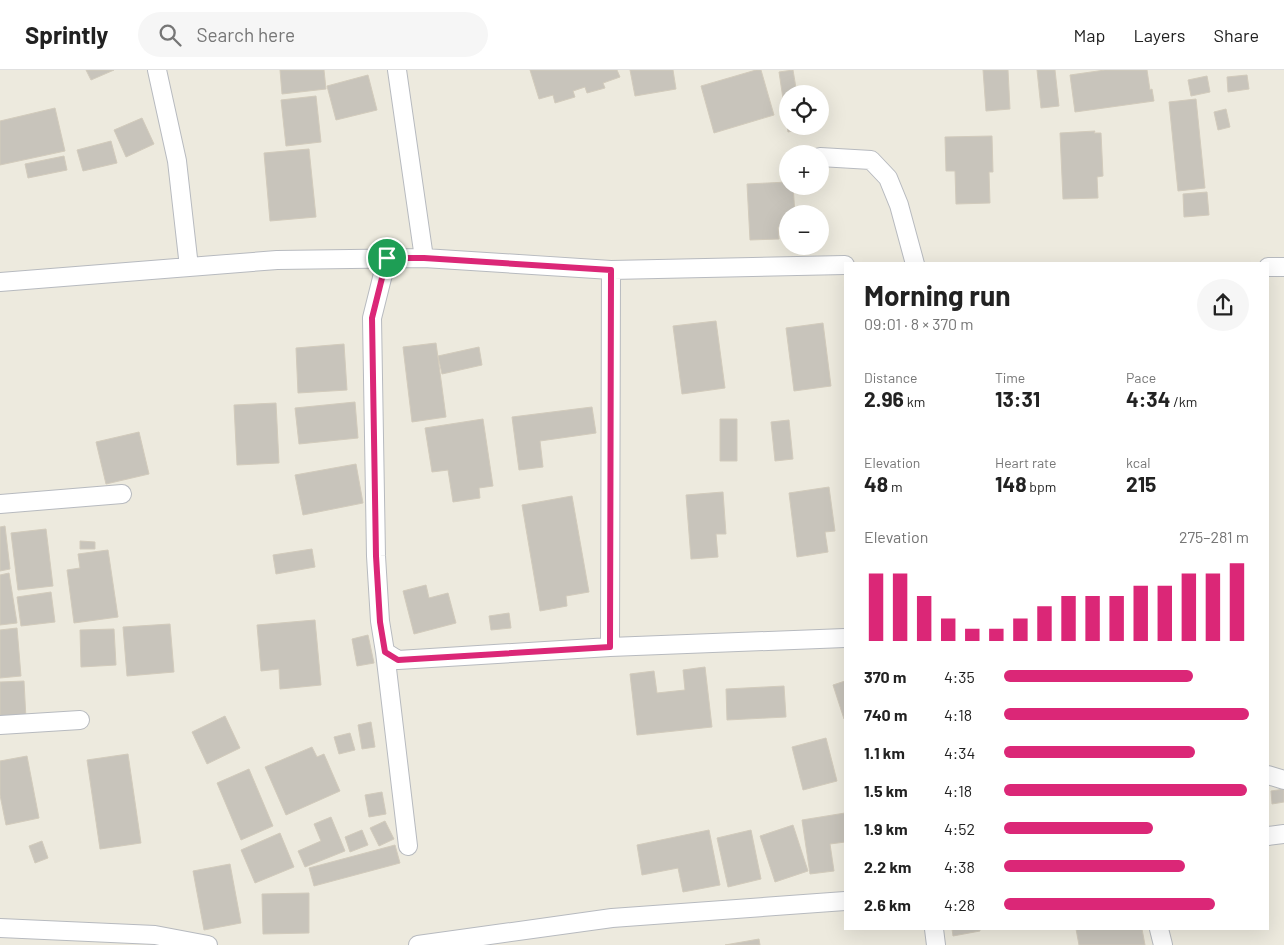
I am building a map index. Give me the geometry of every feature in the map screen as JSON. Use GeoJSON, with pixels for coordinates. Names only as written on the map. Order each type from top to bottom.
{"type":"FeatureCollection","features":[{"type":"Feature","properties":{"kind":"street"},"geometry":{"type":"LineString","coordinates":[[157,70],[177,161],[189,267]]}},
{"type":"Feature","properties":{"kind":"street"},"geometry":{"type":"LineString","coordinates":[[397,70],[424,258]]}},
{"type":"Feature","properties":{"kind":"street"},"geometry":{"type":"LineString","coordinates":[[829,158],[871,160],[888,178],[899,205],[914,262]]}},
{"type":"Feature","properties":{"kind":"street"},"geometry":{"type":"LineString","coordinates":[[387,258],[372,318],[376,556],[380,622],[408,846]]}},
{"type":"Feature","properties":{"kind":"street"},"geometry":{"type":"LineString","coordinates":[[0,282],[277,260],[424,258],[611,270],[844,265]]}},
{"type":"Feature","properties":{"kind":"street"},"geometry":{"type":"LineString","coordinates":[[1269,267],[1284,267]]}},
{"type":"Feature","properties":{"kind":"street"},"geometry":{"type":"LineString","coordinates":[[610,647],[611,270]]}},
{"type":"Feature","properties":{"kind":"street"},"geometry":{"type":"LineString","coordinates":[[0,504],[122,494]]}},
{"type":"Feature","properties":{"kind":"street"},"geometry":{"type":"LineString","coordinates":[[385,652],[398,660],[610,647],[844,638]]}},
{"type":"Feature","properties":{"kind":"street"},"geometry":{"type":"LineString","coordinates":[[0,725],[80,720]]}},
{"type":"Feature","properties":{"kind":"street"},"geometry":{"type":"LineString","coordinates":[[1269,775],[1284,780]]}},
{"type":"Feature","properties":{"kind":"street"},"geometry":{"type":"LineString","coordinates":[[1269,836],[1284,834]]}},
{"type":"Feature","properties":{"kind":"street"},"geometry":{"type":"LineString","coordinates":[[418,945],[612,918],[844,901]]}},
{"type":"Feature","properties":{"kind":"street"},"geometry":{"type":"LineString","coordinates":[[0,928],[155,934],[208,945]]}},
{"type":"Feature","properties":{"kind":"street"},"geometry":{"type":"LineString","coordinates":[[934,930],[936,945]]}},
{"type":"Feature","properties":{"kind":"street"},"geometry":{"type":"LineString","coordinates":[[1159,930],[1163,945]]}},
{"type":"Feature","properties":{"kind":"building"},"geometry":{"type":"Polygon","coordinates":[[[86,70],[114,70],[91,80],[86,70]]]}},
{"type":"Feature","properties":{"kind":"building"},"geometry":{"type":"Polygon","coordinates":[[[280,70],[324,70],[326,89],[282,94],[280,70]]]}},
{"type":"Feature","properties":{"kind":"building"},"geometry":{"type":"Polygon","coordinates":[[[530,70],[617,70],[620,77],[603,83],[605,88],[587,93],[585,87],[573,91],[575,97],[555,103],[553,95],[539,99],[530,70]]]}},
{"type":"Feature","properties":{"kind":"building"},"geometry":{"type":"Polygon","coordinates":[[[630,70],[673,70],[676,89],[635,96],[630,70]]]}},
{"type":"Feature","properties":{"kind":"building"},"geometry":{"type":"Polygon","coordinates":[[[761,70],[774,115],[714,133],[701,86],[761,70]]]}},
{"type":"Feature","properties":{"kind":"building"},"geometry":{"type":"Polygon","coordinates":[[[793,70],[796,85],[781,85],[779,72],[793,70]]]}},
{"type":"Feature","properties":{"kind":"building"},"geometry":{"type":"Polygon","coordinates":[[[983,70],[1008,70],[1010,109],[986,111],[983,70]]]}},
{"type":"Feature","properties":{"kind":"building"},"geometry":{"type":"Polygon","coordinates":[[[1037,70],[1055,70],[1059,106],[1041,108],[1037,70]]]}},
{"type":"Feature","properties":{"kind":"building"},"geometry":{"type":"Polygon","coordinates":[[[1105,70],[1147,70],[1154,101],[1075,112],[1070,75],[1105,70]]]}},
{"type":"Feature","properties":{"kind":"building"},"geometry":{"type":"Polygon","coordinates":[[[368,75],[377,110],[336,120],[327,86],[368,75]]]}},
{"type":"Feature","properties":{"kind":"building"},"geometry":{"type":"Polygon","coordinates":[[[1247,75],[1249,89],[1228,92],[1227,77],[1247,75]]]}},
{"type":"Feature","properties":{"kind":"building"},"geometry":{"type":"Polygon","coordinates":[[[1207,76],[1210,92],[1191,96],[1188,80],[1207,76]]]}},
{"type":"Feature","properties":{"kind":"building"},"geometry":{"type":"Polygon","coordinates":[[[316,96],[321,142],[286,146],[281,100],[316,96]]]}},
{"type":"Feature","properties":{"kind":"building"},"geometry":{"type":"Polygon","coordinates":[[[1196,99],[1205,188],[1178,191],[1169,102],[1196,99]]]}},
{"type":"Feature","properties":{"kind":"building"},"geometry":{"type":"Polygon","coordinates":[[[55,108],[65,151],[0,165],[0,121],[55,108]]]}},
{"type":"Feature","properties":{"kind":"building"},"geometry":{"type":"Polygon","coordinates":[[[1226,109],[1230,127],[1218,130],[1214,112],[1226,109]]]}},
{"type":"Feature","properties":{"kind":"building"},"geometry":{"type":"Polygon","coordinates":[[[142,118],[154,144],[126,157],[114,130],[142,118]]]}},
{"type":"Feature","properties":{"kind":"building"},"geometry":{"type":"Polygon","coordinates":[[[1095,131],[1094,133],[1101,133],[1103,176],[1097,177],[1098,198],[1063,199],[1060,133],[1095,131]]]}},
{"type":"Feature","properties":{"kind":"building"},"geometry":{"type":"Polygon","coordinates":[[[992,136],[993,172],[989,172],[990,203],[956,204],[955,171],[946,171],[945,137],[992,136]]]}},
{"type":"Feature","properties":{"kind":"building"},"geometry":{"type":"Polygon","coordinates":[[[111,141],[117,163],[83,171],[77,150],[111,141]]]}},
{"type":"Feature","properties":{"kind":"building"},"geometry":{"type":"Polygon","coordinates":[[[309,149],[316,217],[270,221],[264,153],[309,149]]]}},
{"type":"Feature","properties":{"kind":"building"},"geometry":{"type":"Polygon","coordinates":[[[64,156],[67,170],[28,178],[25,164],[64,156]]]}},
{"type":"Feature","properties":{"kind":"building"},"geometry":{"type":"Polygon","coordinates":[[[779,182],[779,195],[794,195],[794,205],[779,205],[779,239],[750,240],[747,184],[779,182]]]}},
{"type":"Feature","properties":{"kind":"building"},"geometry":{"type":"Polygon","coordinates":[[[1207,192],[1209,215],[1184,217],[1183,194],[1207,192]]]}},
{"type":"Feature","properties":{"kind":"building"},"geometry":{"type":"Polygon","coordinates":[[[716,321],[725,388],[682,394],[673,326],[716,321]]]}},
{"type":"Feature","properties":{"kind":"building"},"geometry":{"type":"Polygon","coordinates":[[[823,323],[831,386],[794,391],[786,328],[823,323]]]}},
{"type":"Feature","properties":{"kind":"building"},"geometry":{"type":"Polygon","coordinates":[[[436,343],[446,417],[412,422],[403,347],[436,343]]]}},
{"type":"Feature","properties":{"kind":"building"},"geometry":{"type":"Polygon","coordinates":[[[344,344],[347,390],[298,393],[296,348],[344,344]]]}},
{"type":"Feature","properties":{"kind":"building"},"geometry":{"type":"Polygon","coordinates":[[[479,347],[482,365],[442,374],[438,356],[479,347]]]}},
{"type":"Feature","properties":{"kind":"building"},"geometry":{"type":"Polygon","coordinates":[[[355,402],[358,438],[299,444],[295,408],[355,402]]]}},
{"type":"Feature","properties":{"kind":"building"},"geometry":{"type":"Polygon","coordinates":[[[276,403],[279,463],[237,465],[234,405],[276,403]]]}},
{"type":"Feature","properties":{"kind":"building"},"geometry":{"type":"Polygon","coordinates":[[[592,407],[596,433],[540,441],[543,467],[519,470],[512,417],[592,407]]]}},
{"type":"Feature","properties":{"kind":"building"},"geometry":{"type":"Polygon","coordinates":[[[483,419],[493,486],[479,488],[480,498],[453,502],[448,470],[432,472],[425,428],[483,419]]]}},
{"type":"Feature","properties":{"kind":"building"},"geometry":{"type":"Polygon","coordinates":[[[720,419],[737,419],[737,461],[720,461],[720,419]]]}},
{"type":"Feature","properties":{"kind":"building"},"geometry":{"type":"Polygon","coordinates":[[[789,420],[793,459],[775,461],[771,422],[789,420]]]}},
{"type":"Feature","properties":{"kind":"building"},"geometry":{"type":"Polygon","coordinates":[[[139,432],[149,474],[106,484],[96,442],[139,432]]]}},
{"type":"Feature","properties":{"kind":"building"},"geometry":{"type":"Polygon","coordinates":[[[356,464],[363,503],[303,515],[295,475],[356,464]]]}},
{"type":"Feature","properties":{"kind":"building"},"geometry":{"type":"Polygon","coordinates":[[[829,487],[835,531],[825,532],[828,552],[797,557],[789,493],[829,487]]]}},
{"type":"Feature","properties":{"kind":"building"},"geometry":{"type":"Polygon","coordinates":[[[723,492],[726,534],[716,534],[718,557],[691,559],[686,495],[723,492]]]}},
{"type":"Feature","properties":{"kind":"building"},"geometry":{"type":"Polygon","coordinates":[[[572,496],[589,592],[566,596],[567,606],[540,611],[522,505],[572,496]]]}},
{"type":"Feature","properties":{"kind":"building"},"geometry":{"type":"Polygon","coordinates":[[[5,526],[10,569],[0,571],[0,527],[5,526]]]}},
{"type":"Feature","properties":{"kind":"building"},"geometry":{"type":"Polygon","coordinates":[[[46,529],[53,586],[18,590],[11,533],[46,529]]]}},
{"type":"Feature","properties":{"kind":"building"},"geometry":{"type":"Polygon","coordinates":[[[80,541],[95,542],[95,549],[80,549],[80,541]]]}},
{"type":"Feature","properties":{"kind":"building"},"geometry":{"type":"Polygon","coordinates":[[[312,549],[315,567],[276,574],[273,555],[312,549]]]}},
{"type":"Feature","properties":{"kind":"building"},"geometry":{"type":"Polygon","coordinates":[[[108,550],[118,617],[74,623],[67,570],[80,568],[78,554],[108,550]]]}},
{"type":"Feature","properties":{"kind":"building"},"geometry":{"type":"Polygon","coordinates":[[[9,573],[17,623],[0,625],[0,575],[9,573]]]}},
{"type":"Feature","properties":{"kind":"building"},"geometry":{"type":"Polygon","coordinates":[[[426,585],[429,598],[448,593],[456,623],[414,634],[403,591],[426,585]]]}},
{"type":"Feature","properties":{"kind":"building"},"geometry":{"type":"Polygon","coordinates":[[[51,592],[55,622],[21,626],[17,597],[51,592]]]}},
{"type":"Feature","properties":{"kind":"building"},"geometry":{"type":"Polygon","coordinates":[[[509,613],[511,628],[491,630],[489,616],[509,613]]]}},
{"type":"Feature","properties":{"kind":"building"},"geometry":{"type":"Polygon","coordinates":[[[315,620],[321,685],[280,689],[279,669],[261,671],[257,625],[315,620]]]}},
{"type":"Feature","properties":{"kind":"building"},"geometry":{"type":"Polygon","coordinates":[[[170,624],[174,672],[127,676],[123,627],[170,624]]]}},
{"type":"Feature","properties":{"kind":"building"},"geometry":{"type":"Polygon","coordinates":[[[17,628],[21,676],[0,678],[0,630],[17,628]]]}},
{"type":"Feature","properties":{"kind":"building"},"geometry":{"type":"Polygon","coordinates":[[[114,629],[116,665],[81,667],[80,630],[114,629]]]}},
{"type":"Feature","properties":{"kind":"building"},"geometry":{"type":"Polygon","coordinates":[[[368,635],[374,663],[357,666],[352,639],[368,635]]]}},
{"type":"Feature","properties":{"kind":"building"},"geometry":{"type":"Polygon","coordinates":[[[705,667],[712,727],[637,735],[630,674],[654,671],[657,693],[685,690],[683,670],[705,667]]]}},
{"type":"Feature","properties":{"kind":"building"},"geometry":{"type":"Polygon","coordinates":[[[24,681],[26,719],[0,721],[0,682],[24,681]]]}},
{"type":"Feature","properties":{"kind":"building"},"geometry":{"type":"Polygon","coordinates":[[[844,681],[844,719],[833,685],[844,681]]]}},
{"type":"Feature","properties":{"kind":"building"},"geometry":{"type":"Polygon","coordinates":[[[784,686],[786,717],[727,720],[726,689],[784,686]]]}},
{"type":"Feature","properties":{"kind":"building"},"geometry":{"type":"Polygon","coordinates":[[[225,716],[240,748],[207,764],[192,732],[225,716]]]}},
{"type":"Feature","properties":{"kind":"building"},"geometry":{"type":"Polygon","coordinates":[[[371,722],[375,747],[362,749],[358,725],[371,722]]]}},
{"type":"Feature","properties":{"kind":"building"},"geometry":{"type":"Polygon","coordinates":[[[350,733],[355,750],[339,754],[334,737],[350,733]]]}},
{"type":"Feature","properties":{"kind":"building"},"geometry":{"type":"Polygon","coordinates":[[[826,738],[837,781],[803,790],[792,747],[826,738]]]}},
{"type":"Feature","properties":{"kind":"building"},"geometry":{"type":"Polygon","coordinates":[[[312,747],[317,757],[324,754],[340,791],[286,815],[265,767],[312,747]]]}},
{"type":"Feature","properties":{"kind":"building"},"geometry":{"type":"Polygon","coordinates":[[[128,754],[141,843],[100,849],[87,760],[128,754]]]}},
{"type":"Feature","properties":{"kind":"building"},"geometry":{"type":"Polygon","coordinates":[[[27,756],[39,818],[6,825],[0,795],[0,761],[27,756]]]}},
{"type":"Feature","properties":{"kind":"building"},"geometry":{"type":"Polygon","coordinates":[[[249,769],[273,826],[241,840],[217,783],[249,769]]]}},
{"type":"Feature","properties":{"kind":"building"},"geometry":{"type":"Polygon","coordinates":[[[1284,789],[1284,802],[1272,804],[1271,791],[1284,789]]]}},
{"type":"Feature","properties":{"kind":"building"},"geometry":{"type":"Polygon","coordinates":[[[382,792],[386,814],[369,817],[365,795],[382,792]]]}},
{"type":"Feature","properties":{"kind":"building"},"geometry":{"type":"Polygon","coordinates":[[[844,813],[844,842],[830,844],[834,871],[810,874],[802,820],[844,813]]]}},
{"type":"Feature","properties":{"kind":"building"},"geometry":{"type":"Polygon","coordinates":[[[331,817],[345,851],[305,867],[298,851],[321,841],[314,824],[331,817]]]}},
{"type":"Feature","properties":{"kind":"building"},"geometry":{"type":"Polygon","coordinates":[[[385,821],[394,839],[379,846],[370,828],[385,821]]]}},
{"type":"Feature","properties":{"kind":"building"},"geometry":{"type":"Polygon","coordinates":[[[793,825],[808,871],[775,882],[760,836],[793,825]]]}},
{"type":"Feature","properties":{"kind":"building"},"geometry":{"type":"Polygon","coordinates":[[[362,830],[368,845],[350,852],[345,837],[362,830]]]}},
{"type":"Feature","properties":{"kind":"building"},"geometry":{"type":"Polygon","coordinates":[[[709,830],[720,885],[683,892],[678,868],[642,875],[637,845],[709,830]]]}},
{"type":"Feature","properties":{"kind":"building"},"geometry":{"type":"Polygon","coordinates":[[[751,830],[761,879],[728,887],[717,838],[751,830]]]}},
{"type":"Feature","properties":{"kind":"building"},"geometry":{"type":"Polygon","coordinates":[[[280,833],[294,867],[255,883],[241,850],[280,833]]]}},
{"type":"Feature","properties":{"kind":"building"},"geometry":{"type":"Polygon","coordinates":[[[42,841],[48,858],[35,863],[29,846],[42,841]]]}},
{"type":"Feature","properties":{"kind":"building"},"geometry":{"type":"Polygon","coordinates":[[[395,845],[400,863],[314,886],[309,868],[395,845]]]}},
{"type":"Feature","properties":{"kind":"building"},"geometry":{"type":"Polygon","coordinates":[[[230,864],[241,923],[204,930],[193,871],[230,864]]]}},
{"type":"Feature","properties":{"kind":"building"},"geometry":{"type":"Polygon","coordinates":[[[309,893],[309,933],[263,934],[262,894],[309,893]]]}},
{"type":"Feature","properties":{"kind":"building"},"geometry":{"type":"Polygon","coordinates":[[[952,930],[980,930],[980,931],[953,936],[952,930]]]}},
{"type":"Feature","properties":{"kind":"building"},"geometry":{"type":"Polygon","coordinates":[[[1076,930],[1142,930],[1145,945],[1079,945],[1076,930]]]}},
{"type":"Feature","properties":{"kind":"building"},"geometry":{"type":"Polygon","coordinates":[[[759,939],[760,945],[725,945],[759,939]]]}},
{"type":"Feature","properties":{"kind":"route"},"geometry":{"type":"LineString","coordinates":[[387,258],[424,258],[611,270],[610,647],[398,660],[385,652],[380,622],[376,556],[372,318],[387,258]]}}]}
